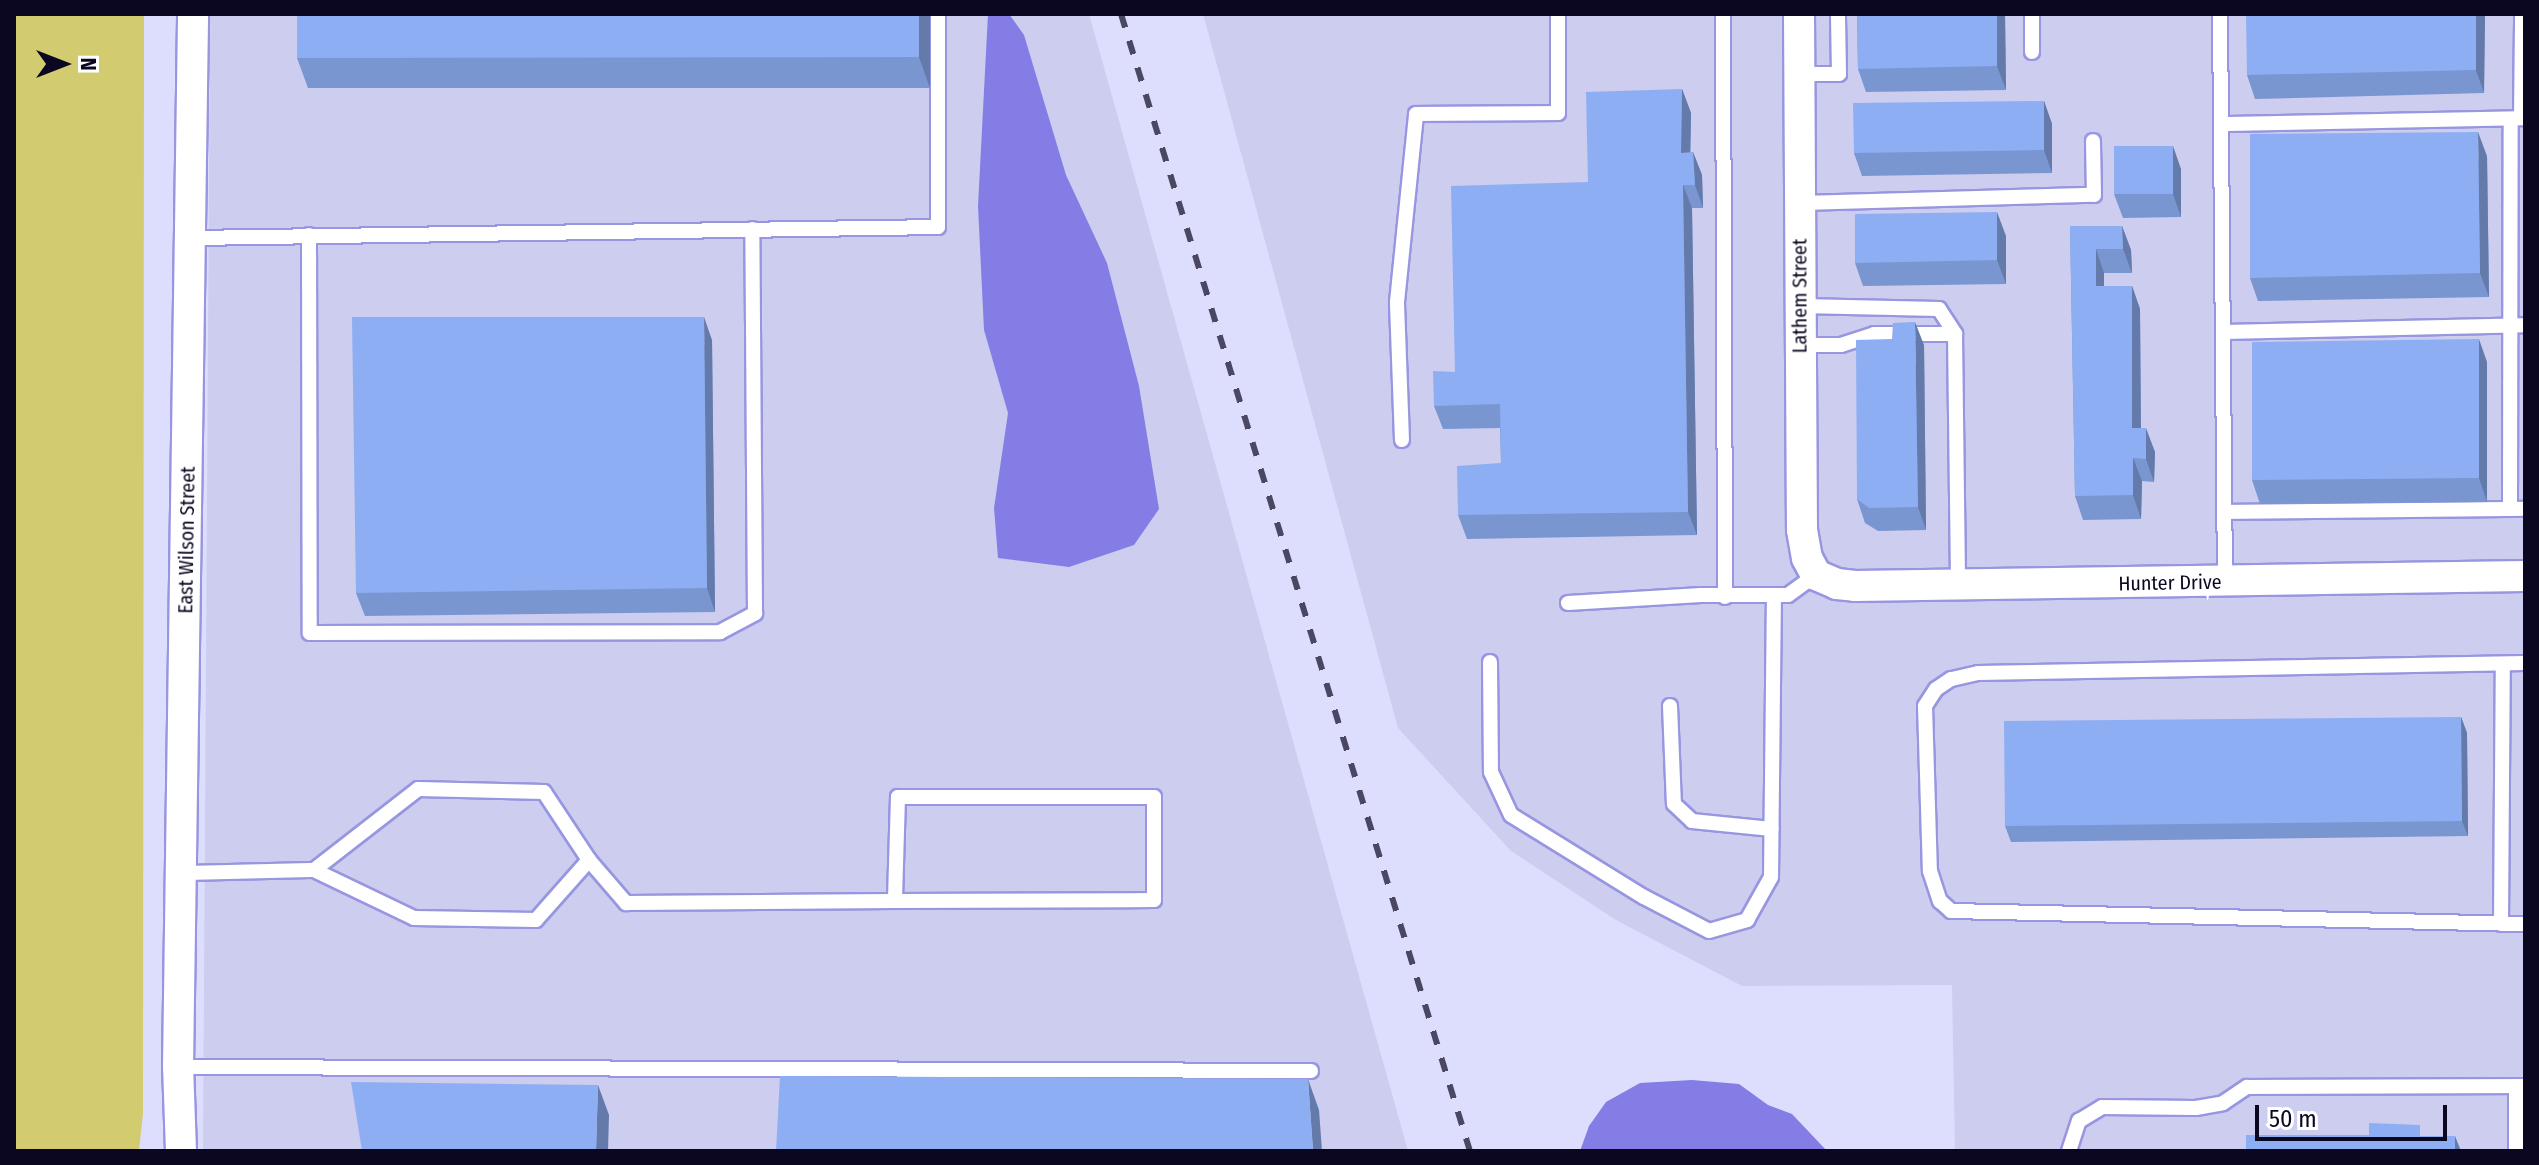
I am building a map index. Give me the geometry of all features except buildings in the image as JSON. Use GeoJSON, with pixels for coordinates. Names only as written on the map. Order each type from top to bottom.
{"type":"FeatureCollection","features":[{"type":"Feature","properties":{"kind":"street","name":"East Wilson Street"},"geometry":{"type":"LineString","coordinates":[[178,1067],[193,14]]}},
{"type":"Feature","properties":{"kind":"street","name":"Lathem Street"},"geometry":{"type":"LineString","coordinates":[[1799,14],[1802,530],[1807,558],[1816,575]]}},
{"type":"Feature","properties":{"kind":"street","name":"Hunter Drive"},"geometry":{"type":"LineString","coordinates":[[1816,575],[1837,584],[1855,586],[2225,583],[2525,576]]}},
{"type":"Feature","properties":{"kind":"street"},"geometry":{"type":"LineString","coordinates":[[167,1151],[178,1067]]}},
{"type":"Feature","properties":{"kind":"street"},"geometry":{"type":"LineString","coordinates":[[178,1067],[181,1151]]}},
{"type":"Feature","properties":{"kind":"lane"},"geometry":{"type":"LineString","coordinates":[[191,238],[938,227],[938,14]]}},
{"type":"Feature","properties":{"kind":"lane"},"geometry":{"type":"LineString","coordinates":[[1402,440],[1397,302],[1416,114],[1558,113],[1558,14]]}},
{"type":"Feature","properties":{"kind":"lane"},"geometry":{"type":"LineString","coordinates":[[1723,14],[1725,597]]}},
{"type":"Feature","properties":{"kind":"lane"},"geometry":{"type":"LineString","coordinates":[[1799,74],[1839,74],[1838,14]]}},
{"type":"Feature","properties":{"kind":"lane"},"geometry":{"type":"LineString","coordinates":[[2032,14],[2032,52]]}},
{"type":"Feature","properties":{"kind":"lane"},"geometry":{"type":"LineString","coordinates":[[2220,14],[2225,583]]}},
{"type":"Feature","properties":{"kind":"lane"},"geometry":{"type":"LineString","coordinates":[[2225,512],[2518,509],[2509,326],[2522,14]]}},
{"type":"Feature","properties":{"kind":"lane"},"geometry":{"type":"LineString","coordinates":[[2222,124],[2519,119]]}},
{"type":"Feature","properties":{"kind":"lane"},"geometry":{"type":"LineString","coordinates":[[1800,203],[2094,195],[2093,141]]}},
{"type":"Feature","properties":{"kind":"lane"},"geometry":{"type":"LineString","coordinates":[[309,235],[310,633],[720,632],[755,613],[752,229]]}},
{"type":"Feature","properties":{"kind":"lane"},"geometry":{"type":"LineString","coordinates":[[1801,306],[1939,309],[1955,334],[1958,585]]}},
{"type":"Feature","properties":{"kind":"lane"},"geometry":{"type":"LineString","coordinates":[[2224,332],[2525,325]]}},
{"type":"Feature","properties":{"kind":"lane"},"geometry":{"type":"LineString","coordinates":[[1801,345],[1841,345],[1874,334],[1955,334]]}},
{"type":"Feature","properties":{"kind":"lane"},"geometry":{"type":"LineString","coordinates":[[1568,603],[1701,595],[1788,595],[1816,575]]}},
{"type":"Feature","properties":{"kind":"lane"},"geometry":{"type":"LineString","coordinates":[[1490,662],[1491,772],[1511,815],[1644,897],[1709,931],[1747,920],[1771,877],[1774,595]]}},
{"type":"Feature","properties":{"kind":"lane"},"geometry":{"type":"LineString","coordinates":[[2525,663],[1978,673],[1951,679],[1936,689],[1925,706],[1930,871],[1940,901],[1951,911],[2525,924]]}},
{"type":"Feature","properties":{"kind":"lane"},"geometry":{"type":"LineString","coordinates":[[2501,924],[2503,664]]}},
{"type":"Feature","properties":{"kind":"lane"},"geometry":{"type":"LineString","coordinates":[[1670,706],[1674,804],[1692,821],[1772,829]]}},
{"type":"Feature","properties":{"kind":"lane"},"geometry":{"type":"LineString","coordinates":[[314,870],[418,789],[544,792],[589,860],[626,903],[1154,900],[1154,797],[898,797],[895,901]]}},
{"type":"Feature","properties":{"kind":"lane"},"geometry":{"type":"LineString","coordinates":[[183,873],[314,870],[414,918],[536,920],[589,860]]}},
{"type":"Feature","properties":{"kind":"lane"},"geometry":{"type":"LineString","coordinates":[[178,1067],[1311,1071]]}},
{"type":"Feature","properties":{"kind":"lane"},"geometry":{"type":"LineString","coordinates":[[2069,1151],[2079,1121],[2102,1107],[2196,1108],[2223,1103],[2247,1087],[2520,1086],[2516,1151]]}},
{"type":"Feature","properties":{"kind":"shaded area"},"geometry":{"type":"Polygon","coordinates":[[[14,14],[144,14],[143,1113],[139,1151],[14,1151],[14,14]]]}},
{"type":"Feature","properties":{"kind":"shaded area"},"geometry":{"type":"Polygon","coordinates":[[[210,14],[1089,14],[1408,1151],[203,1151],[210,14]]]}},
{"type":"Feature","properties":{"kind":"shaded area"},"geometry":{"type":"Polygon","coordinates":[[[988,14],[1009,14],[1024,35],[1066,175],[1107,263],[1139,386],[1159,509],[1134,545],[1069,567],[998,558],[994,508],[1008,413],[984,330],[978,206],[988,14]]]}},
{"type":"Feature","properties":{"kind":"shaded area"},"geometry":{"type":"Polygon","coordinates":[[[1203,14],[2525,14],[2525,1151],[1955,1151],[1952,985],[1742,986],[1616,920],[1511,851],[1398,728],[1203,14]]]}},
{"type":"Feature","properties":{"kind":"shaded area"},"geometry":{"type":"Polygon","coordinates":[[[1692,1080],[1739,1084],[1768,1105],[1792,1114],[1827,1151],[1580,1151],[1589,1126],[1606,1102],[1640,1083],[1692,1080]]]}},
{"type":"Feature","properties":{"kind":"railway"},"geometry":{"type":"LineString","coordinates":[[1121,14],[1470,1151]]}}]}
